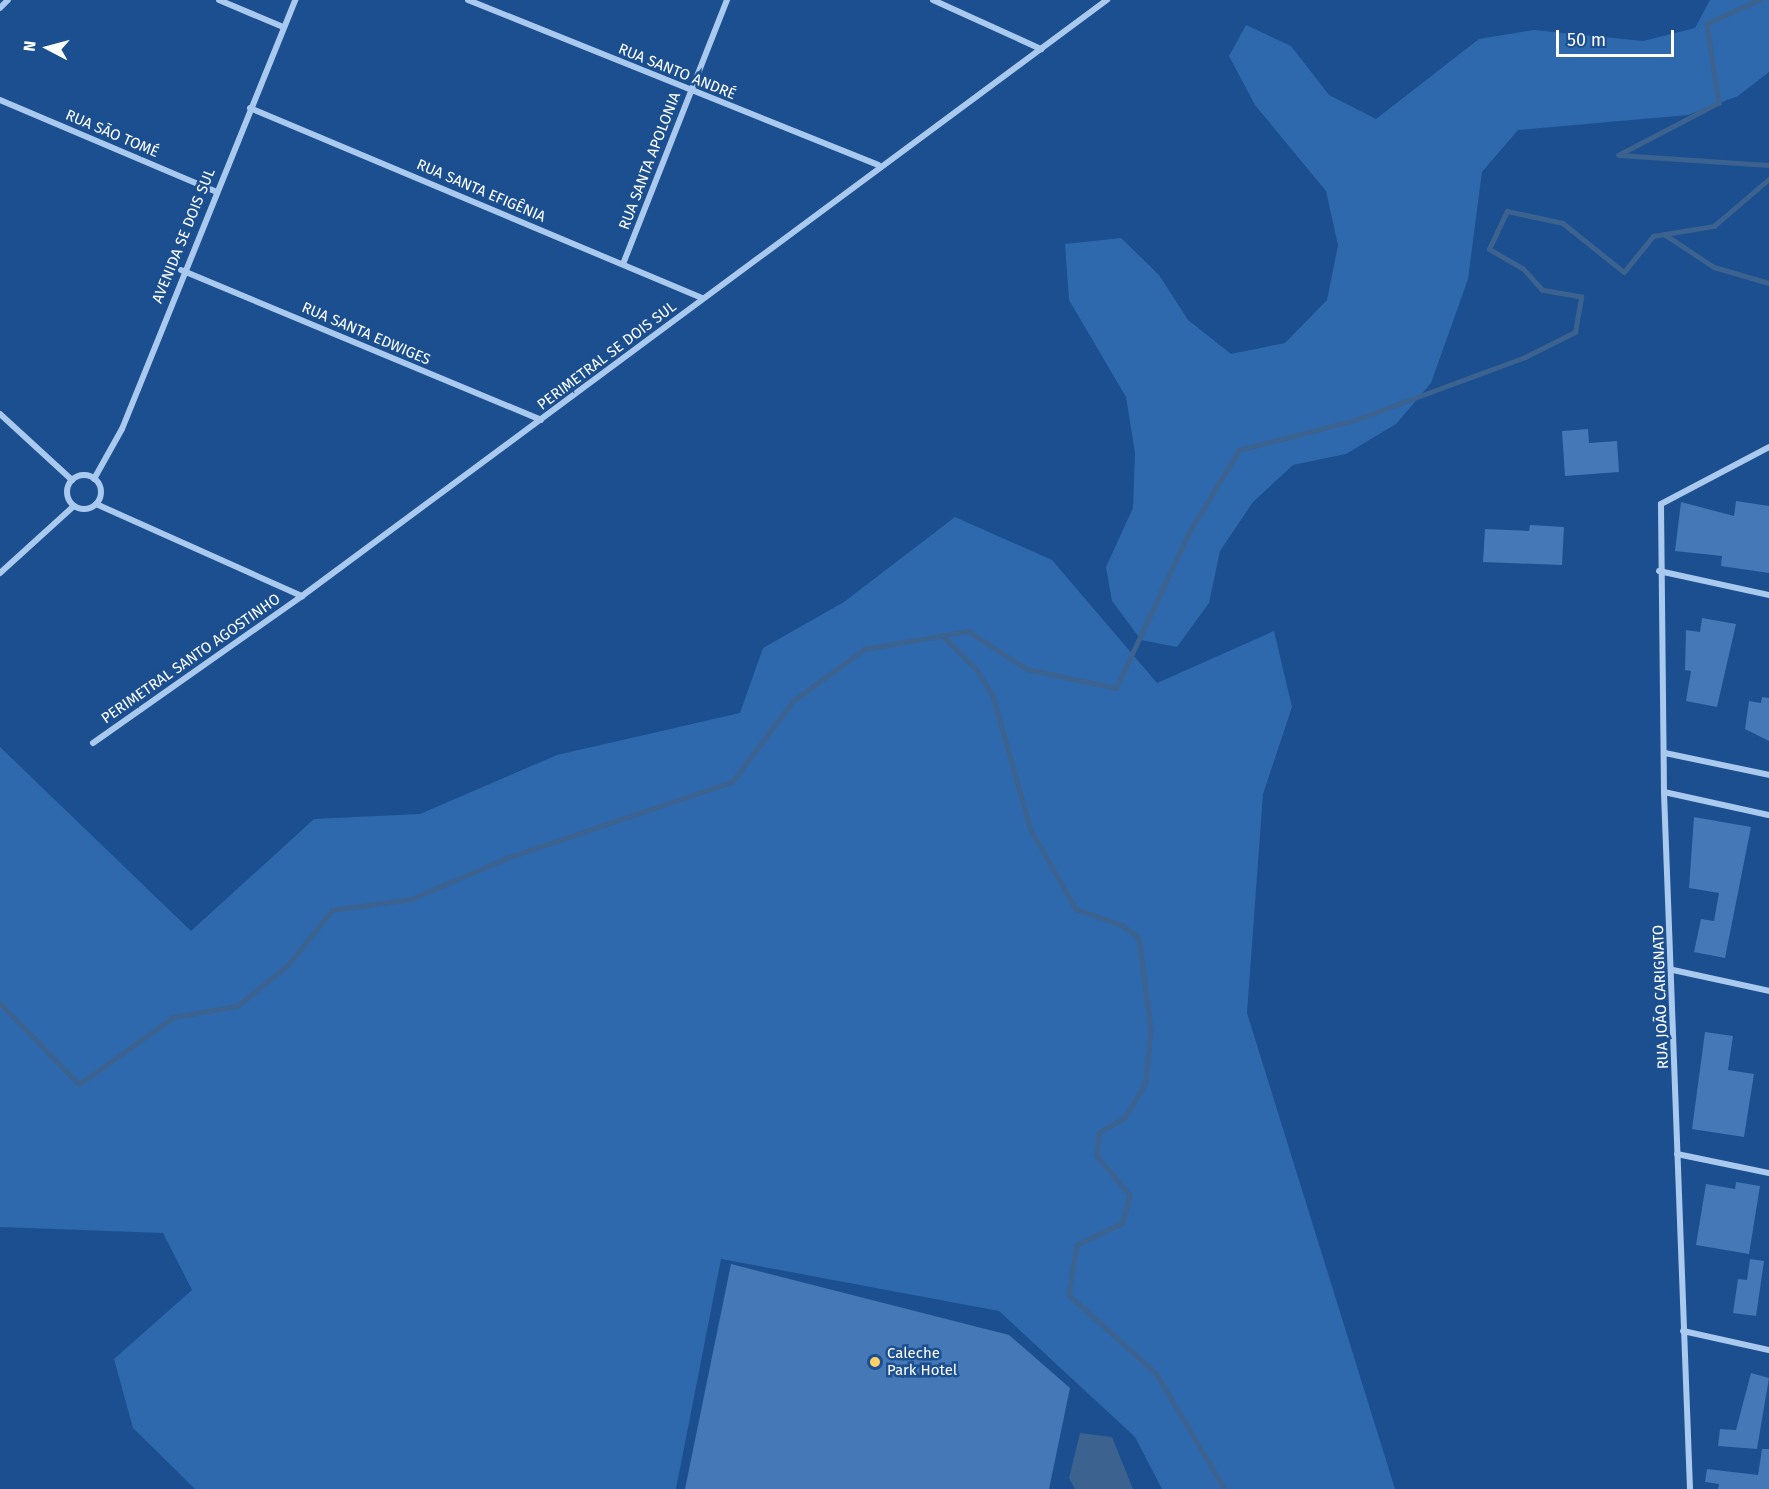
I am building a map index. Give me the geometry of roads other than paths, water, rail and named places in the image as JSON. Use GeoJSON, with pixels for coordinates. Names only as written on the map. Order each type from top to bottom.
{"type":"FeatureCollection","features":[{"type":"Feature","properties":{"kind":"street"},"geometry":{"type":"LineString","coordinates":[[0,8],[8,0]]}},
{"type":"Feature","properties":{"kind":"street"},"geometry":{"type":"LineString","coordinates":[[219,0],[283,27]]}},
{"type":"Feature","properties":{"kind":"street","name":"AVENIDA SE DOIS SUL"},"geometry":{"type":"LineString","coordinates":[[94,479],[122,429],[181,270],[295,0]]}},
{"type":"Feature","properties":{"kind":"street","name":"RUA SANTO ANDRÉ"},"geometry":{"type":"LineString","coordinates":[[468,0],[878,165]]}},
{"type":"Feature","properties":{"kind":"street","name":"RUA SANTA APOLONIA"},"geometry":{"type":"LineString","coordinates":[[623,264],[727,0]]}},
{"type":"Feature","properties":{"kind":"street"},"geometry":{"type":"LineString","coordinates":[[933,0],[1041,49]]}},
{"type":"Feature","properties":{"kind":"street","name":"PERIMETRAL SE DOIS SUL"},"geometry":{"type":"LineString","coordinates":[[302,596],[541,420],[878,165],[1107,0]]}},
{"type":"Feature","properties":{"kind":"street","name":"RUA SÃO TOMÉ"},"geometry":{"type":"LineString","coordinates":[[0,100],[214,191]]}},
{"type":"Feature","properties":{"kind":"street","name":"RUA SANTA EFIGÊNIA"},"geometry":{"type":"LineString","coordinates":[[250,108],[703,298]]}},
{"type":"Feature","properties":{"kind":"street","name":"RUA SANTA EDWIGES"},"geometry":{"type":"LineString","coordinates":[[181,270],[541,420]]}},
{"type":"Feature","properties":{"kind":"street"},"geometry":{"type":"LineString","coordinates":[[0,414],[72,480],[94,479],[101,494],[96,504]]}},
{"type":"Feature","properties":{"kind":"street","name":"RUA JOÃO CARIGNATO"},"geometry":{"type":"LineString","coordinates":[[1690,1489],[1677,1154],[1673,970],[1664,792],[1665,753],[1659,571],[1661,504],[1769,447]]}},
{"type":"Feature","properties":{"kind":"street"},"geometry":{"type":"LineString","coordinates":[[72,480],[67,490],[74,506]]}},
{"type":"Feature","properties":{"kind":"street"},"geometry":{"type":"LineString","coordinates":[[0,573],[74,506],[96,504],[302,596]]}},
{"type":"Feature","properties":{"kind":"street"},"geometry":{"type":"LineString","coordinates":[[1659,571],[1769,595]]}},
{"type":"Feature","properties":{"kind":"street","name":"PERIMETRAL SANTO AGOSTINHO"},"geometry":{"type":"LineString","coordinates":[[93,742],[302,596]]}},
{"type":"Feature","properties":{"kind":"street"},"geometry":{"type":"LineString","coordinates":[[1665,753],[1769,775]]}},
{"type":"Feature","properties":{"kind":"street"},"geometry":{"type":"LineString","coordinates":[[1664,792],[1769,815]]}},
{"type":"Feature","properties":{"kind":"street"},"geometry":{"type":"LineString","coordinates":[[1673,970],[1769,991]]}},
{"type":"Feature","properties":{"kind":"street"},"geometry":{"type":"LineString","coordinates":[[1677,1154],[1769,1173]]}},
{"type":"Feature","properties":{"kind":"street"},"geometry":{"type":"LineString","coordinates":[[1683,1331],[1769,1350]]}},
{"type":"Feature","properties":{"kind":"waterway"},"geometry":{"type":"LineString","coordinates":[[1760,0],[1707,24],[1719,103],[1619,155],[1769,165]]}},
{"type":"Feature","properties":{"kind":"waterway"},"geometry":{"type":"LineString","coordinates":[[0,1003],[79,1084],[174,1017],[237,1006],[288,965],[332,910],[411,899],[507,858],[732,782],[793,701],[864,649],[968,631],[1027,669],[1116,688],[1188,534],[1239,450],[1355,420],[1525,357],[1575,332],[1581,297],[1542,290],[1523,269],[1489,249],[1507,211],[1563,223],[1624,272],[1653,236],[1714,226],[1769,179]]}},
{"type":"Feature","properties":{"kind":"waterway"},"geometry":{"type":"LineString","coordinates":[[1664,234],[1714,267],[1769,283]]}},
{"type":"Feature","properties":{"kind":"waterway"},"geometry":{"type":"LineString","coordinates":[[942,635],[977,670],[993,696],[1031,830],[1076,909],[1122,925],[1139,938],[1151,1029],[1146,1083],[1125,1118],[1099,1133],[1097,1156],[1130,1195],[1123,1223],[1077,1245],[1069,1295],[1156,1373],[1225,1489]]}},
{"type":"Feature","properties":{"kind":"place","name":"Caleche Park Hotel"},"geometry":{"type":"Point","coordinates":[875,1362]}}]}
